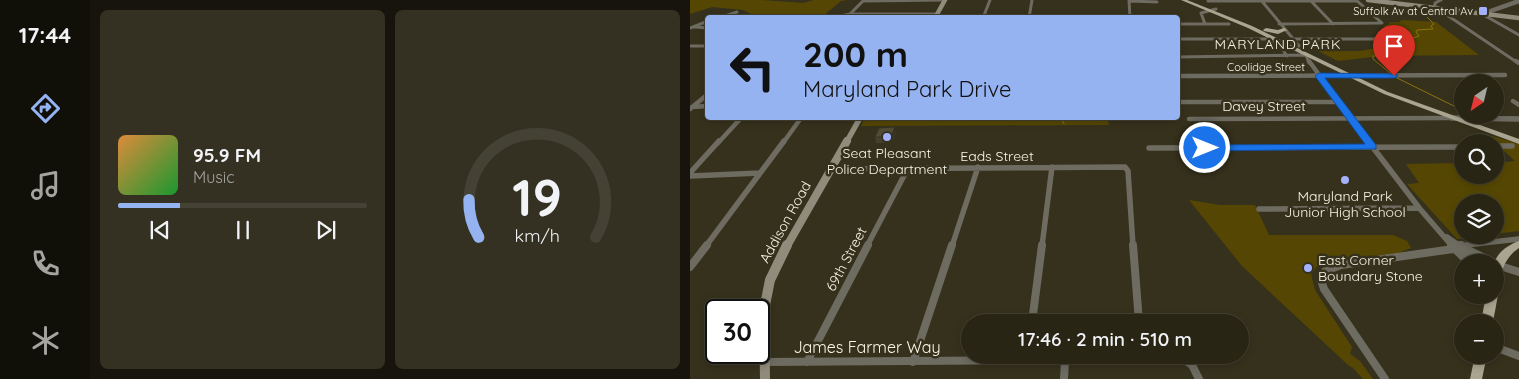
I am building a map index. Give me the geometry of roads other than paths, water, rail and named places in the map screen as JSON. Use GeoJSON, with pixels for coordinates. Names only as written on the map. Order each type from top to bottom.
{"type":"FeatureCollection","features":[{"type":"Feature","properties":{"kind":"main road"},"geometry":{"type":"LineString","coordinates":[[937,15],[945,0]]}},
{"type":"Feature","properties":{"kind":"main road"},"geometry":{"type":"LineString","coordinates":[[1183,0],[1213,9],[1268,38],[1349,76],[1516,144]]}},
{"type":"Feature","properties":{"kind":"main road"},"geometry":{"type":"LineString","coordinates":[[1193,0],[1266,30],[1362,76],[1454,112]]}},
{"type":"Feature","properties":{"kind":"main road"},"geometry":{"type":"LineString","coordinates":[[1368,0],[1519,18]]}},
{"type":"Feature","properties":{"kind":"main road"},"geometry":{"type":"LineString","coordinates":[[1266,30],[1278,32],[1284,30]]}},
{"type":"Feature","properties":{"kind":"main road","name":"Addison Road"},"geometry":{"type":"LineString","coordinates":[[766,299],[770,280],[786,247],[859,120]]}},
{"type":"Feature","properties":{"kind":"main road"},"geometry":{"type":"LineString","coordinates":[[1486,124],[1519,136]]}},
{"type":"Feature","properties":{"kind":"main road"},"geometry":{"type":"LineString","coordinates":[[1504,254],[1519,244]]}},
{"type":"Feature","properties":{"kind":"main road","name":"Addison Road"},"geometry":{"type":"LineString","coordinates":[[764,364],[764,379]]}},
{"type":"Feature","properties":{"kind":"main road"},"geometry":{"type":"LineString","coordinates":[[1476,379],[1478,364]]}},
{"type":"Feature","properties":{"kind":"street"},"geometry":{"type":"LineString","coordinates":[[850,14],[864,0],[945,0]]}},
{"type":"Feature","properties":{"kind":"street"},"geometry":{"type":"LineString","coordinates":[[984,15],[990,0]]}},
{"type":"Feature","properties":{"kind":"street"},"geometry":{"type":"LineString","coordinates":[[1030,15],[1032,0]]}},
{"type":"Feature","properties":{"kind":"street"},"geometry":{"type":"LineString","coordinates":[[1311,0],[1333,24]]}},
{"type":"Feature","properties":{"kind":"street"},"geometry":{"type":"LineString","coordinates":[[1208,1],[1356,0],[1383,22],[1380,24],[1279,24]]}},
{"type":"Feature","properties":{"kind":"street"},"geometry":{"type":"LineString","coordinates":[[1441,0],[1434,4],[1437,8],[1519,63]]}},
{"type":"Feature","properties":{"kind":"street"},"geometry":{"type":"LineString","coordinates":[[1130,15],[1129,1],[1157,2]]}},
{"type":"Feature","properties":{"kind":"street"},"geometry":{"type":"LineString","coordinates":[[1262,1],[1291,39],[1300,46]]}},
{"type":"Feature","properties":{"kind":"street"},"geometry":{"type":"LineString","coordinates":[[1482,14],[1519,1]]}},
{"type":"Feature","properties":{"kind":"street"},"geometry":{"type":"LineString","coordinates":[[1205,24],[1201,14],[1213,9]]}},
{"type":"Feature","properties":{"kind":"street"},"geometry":{"type":"LineString","coordinates":[[728,15],[737,12]]}},
{"type":"Feature","properties":{"kind":"street"},"geometry":{"type":"LineString","coordinates":[[1482,14],[1519,36]]}},
{"type":"Feature","properties":{"kind":"street"},"geometry":{"type":"LineString","coordinates":[[846,15],[893,15]]}},
{"type":"Feature","properties":{"kind":"street"},"geometry":{"type":"LineString","coordinates":[[691,28],[705,22]]}},
{"type":"Feature","properties":{"kind":"street"},"geometry":{"type":"LineString","coordinates":[[1180,24],[1229,24]]}},
{"type":"Feature","properties":{"kind":"street"},"geometry":{"type":"LineString","coordinates":[[691,28],[705,28]]}},
{"type":"Feature","properties":{"kind":"street"},"geometry":{"type":"LineString","coordinates":[[1508,29],[1519,31]]}},
{"type":"Feature","properties":{"kind":"street"},"geometry":{"type":"LineString","coordinates":[[1180,39],[1268,38],[1281,47],[1287,56]]}},
{"type":"Feature","properties":{"kind":"street"},"geometry":{"type":"LineString","coordinates":[[1291,39],[1386,39]]}},
{"type":"Feature","properties":{"kind":"street"},"geometry":{"type":"LineString","coordinates":[[690,46],[705,46]]}},
{"type":"Feature","properties":{"kind":"street"},"geometry":{"type":"LineString","coordinates":[[1180,56],[1306,55],[1338,102],[1419,208],[1461,254]]}},
{"type":"Feature","properties":{"kind":"street","name":"Coolidge Street"},"geometry":{"type":"LineString","coordinates":[[1180,76],[1505,75]]}},
{"type":"Feature","properties":{"kind":"street"},"geometry":{"type":"LineString","coordinates":[[691,108],[705,96]]}},
{"type":"Feature","properties":{"kind":"street"},"geometry":{"type":"LineString","coordinates":[[1513,101],[1519,106]]}},
{"type":"Feature","properties":{"kind":"street"},"geometry":{"type":"LineString","coordinates":[[1180,102],[1338,102]]}},
{"type":"Feature","properties":{"kind":"street"},"geometry":{"type":"LineString","coordinates":[[691,108],[705,106]]}},
{"type":"Feature","properties":{"kind":"street","name":"Davey Street"},"geometry":{"type":"LineString","coordinates":[[1189,119],[1451,118]]}},
{"type":"Feature","properties":{"kind":"street","name":"Davey Street"},"geometry":{"type":"LineString","coordinates":[[1504,118],[1519,119]]}},
{"type":"Feature","properties":{"kind":"street"},"geometry":{"type":"LineString","coordinates":[[690,175],[739,120]]}},
{"type":"Feature","properties":{"kind":"street"},"geometry":{"type":"LineString","coordinates":[[690,267],[800,120]]}},
{"type":"Feature","properties":{"kind":"street"},"geometry":{"type":"LineString","coordinates":[[1149,148],[1454,147]]}},
{"type":"Feature","properties":{"kind":"street","name":"Eads Street"},"geometry":{"type":"LineString","coordinates":[[831,169],[1123,166],[1128,174],[1138,314]]}},
{"type":"Feature","properties":{"kind":"street"},"geometry":{"type":"LineString","coordinates":[[913,362],[978,167]]}},
{"type":"Feature","properties":{"kind":"street"},"geometry":{"type":"LineString","coordinates":[[1033,314],[1052,167]]}},
{"type":"Feature","properties":{"kind":"street","name":"69th Street"},"geometry":{"type":"LineString","coordinates":[[807,362],[908,168]]}},
{"type":"Feature","properties":{"kind":"street"},"geometry":{"type":"LineString","coordinates":[[690,175],[760,173]]}},
{"type":"Feature","properties":{"kind":"street"},"geometry":{"type":"LineString","coordinates":[[1259,209],[1419,208]]}},
{"type":"Feature","properties":{"kind":"street"},"geometry":{"type":"LineString","coordinates":[[1385,379],[1322,284],[1322,276],[1325,271],[1341,265],[1519,239]]}},
{"type":"Feature","properties":{"kind":"street"},"geometry":{"type":"LineString","coordinates":[[1455,247],[1469,254]]}},
{"type":"Feature","properties":{"kind":"street"},"geometry":{"type":"LineString","coordinates":[[1455,247],[1471,254]]}},
{"type":"Feature","properties":{"kind":"street"},"geometry":{"type":"LineString","coordinates":[[1504,267],[1519,272]]}},
{"type":"Feature","properties":{"kind":"street"},"geometry":{"type":"LineString","coordinates":[[1504,350],[1519,356]]}},
{"type":"Feature","properties":{"kind":"street","name":"James Farmer Way"},"geometry":{"type":"LineString","coordinates":[[770,362],[961,360]]}},
{"type":"Feature","properties":{"kind":"street"},"geometry":{"type":"LineString","coordinates":[[1064,379],[1065,364]]}},
{"type":"Feature","properties":{"kind":"street","name":"James Farmer Way"},"geometry":{"type":"LineString","coordinates":[[1191,364],[1199,379]]}},
{"type":"Feature","properties":{"kind":"waterway"},"geometry":{"type":"LineString","coordinates":[[1390,73],[1373,59],[1373,56],[1410,53],[1412,48],[1407,40],[1419,36],[1416,32],[1417,30],[1433,29],[1431,26],[1434,24],[1417,7]]}},
{"type":"Feature","properties":{"kind":"waterway"},"geometry":{"type":"LineString","coordinates":[[1395,77],[1454,106]]}},
{"type":"Feature","properties":{"kind":"waterway"},"geometry":{"type":"LineString","coordinates":[[1062,120],[1064,124]]}},
{"type":"Feature","properties":{"kind":"place","name":"Suffolk Av at Central Av"},"geometry":{"type":"Point","coordinates":[1483,11]}},
{"type":"Feature","properties":{"kind":"place","name":"Seat Pleasant Police Department"},"geometry":{"type":"Point","coordinates":[887,137]}},
{"type":"Feature","properties":{"kind":"place","name":"Maryland Park Junior High School"},"geometry":{"type":"Point","coordinates":[1345,180]}},
{"type":"Feature","properties":{"kind":"place","name":"East Corner Boundary Stone"},"geometry":{"type":"Point","coordinates":[1308,268]}},
{"type":"Feature","properties":{"kind":"district","name":"MARYLAND PARK"},"geometry":{"type":"Point","coordinates":[1278,44]}}]}
